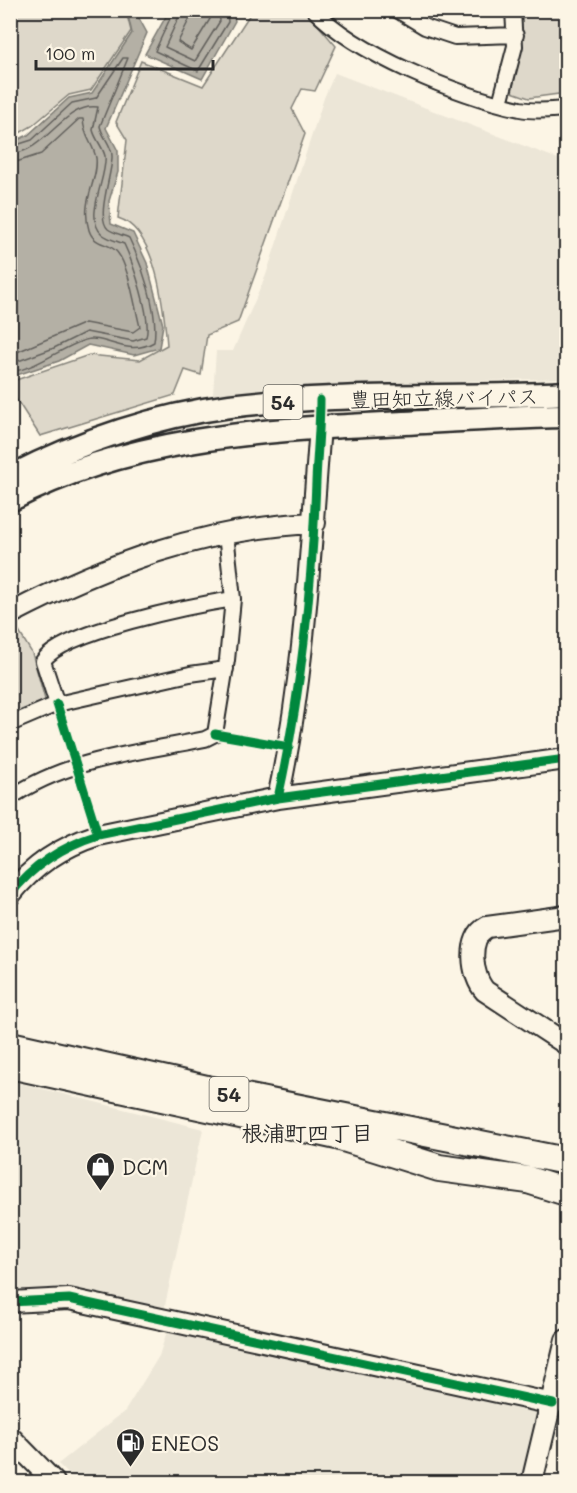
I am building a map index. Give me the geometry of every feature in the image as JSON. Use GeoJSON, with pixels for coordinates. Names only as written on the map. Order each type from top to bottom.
{"type":"FeatureCollection","features":[{"type":"Feature","properties":{"kind":"highway","name":"54"},"geometry":{"type":"LineString","coordinates":[[10,1045],[220,1092],[567,1161]]}},
{"type":"Feature","properties":{"kind":"highway","name":"54"},"geometry":{"type":"LineString","coordinates":[[10,1065],[337,1137],[439,1168],[528,1180]]}},
{"type":"Feature","properties":{"kind":"highway"},"geometry":{"type":"LineString","coordinates":[[528,1180],[567,1185]]}},
{"type":"Feature","properties":{"kind":"highway"},"geometry":{"type":"LineString","coordinates":[[528,1180],[567,1192]]}},
{"type":"Feature","properties":{"kind":"main road","name":"豊田知立線バイパス"},"geometry":{"type":"LineString","coordinates":[[10,477],[94,441],[154,421],[230,406],[320,400],[567,393]]}},
{"type":"Feature","properties":{"kind":"main road","name":"豊田知立線バイパス"},"geometry":{"type":"LineString","coordinates":[[10,500],[31,489],[97,465],[182,442],[320,427],[567,416]]}},
{"type":"Feature","properties":{"kind":"street"},"geometry":{"type":"LineString","coordinates":[[314,10],[361,45],[457,90],[531,110],[567,109]]}},
{"type":"Feature","properties":{"kind":"street"},"geometry":{"type":"LineString","coordinates":[[397,10],[425,27],[455,37],[516,35]]}},
{"type":"Feature","properties":{"kind":"street"},"geometry":{"type":"LineString","coordinates":[[500,103],[513,56],[516,35],[513,10]]}},
{"type":"Feature","properties":{"kind":"street"},"geometry":{"type":"LineString","coordinates":[[278,798],[299,684],[315,523],[320,400]]}},
{"type":"Feature","properties":{"kind":"street"},"geometry":{"type":"LineString","coordinates":[[10,614],[66,585],[172,546],[226,534],[315,523]]}},
{"type":"Feature","properties":{"kind":"street"},"geometry":{"type":"LineString","coordinates":[[10,798],[30,785],[74,765],[213,736],[217,728],[226,669],[233,600],[226,534]]}},
{"type":"Feature","properties":{"kind":"street"},"geometry":{"type":"LineString","coordinates":[[57,704],[43,661],[55,650],[139,619],[233,600]]}},
{"type":"Feature","properties":{"kind":"street"},"geometry":{"type":"LineString","coordinates":[[10,724],[57,704],[190,674],[226,669]]}},
{"type":"Feature","properties":{"kind":"street"},"geometry":{"type":"LineString","coordinates":[[10,895],[50,856],[77,842],[278,798],[567,759]]}},
{"type":"Feature","properties":{"kind":"street"},"geometry":{"type":"LineString","coordinates":[[567,916],[488,927],[478,933],[474,944],[477,980],[485,991],[567,1044]]}},
{"type":"Feature","properties":{"kind":"street"},"geometry":{"type":"LineString","coordinates":[[10,1302],[69,1299],[553,1404]]}},
{"type":"Feature","properties":{"kind":"street"},"geometry":{"type":"LineString","coordinates":[[532,1482],[567,1340]]}},
{"type":"Feature","properties":{"kind":"street"},"geometry":{"type":"LineString","coordinates":[[10,1437],[54,1482]]}},
{"type":"Feature","properties":{"kind":"shaded area"},"geometry":{"type":"Polygon","coordinates":[[[18,11],[126,11],[131,31],[91,90],[69,95],[32,126],[11,138],[11,38],[18,11]]]}},
{"type":"Feature","properties":{"kind":"shaded area"},"geometry":{"type":"Polygon","coordinates":[[[252,11],[306,11],[336,46],[315,91],[302,89],[292,109],[305,134],[238,322],[207,335],[201,375],[185,370],[175,395],[40,436],[11,391],[10,382],[89,355],[140,360],[167,345],[164,312],[150,254],[142,238],[131,225],[118,218],[127,140],[116,122],[141,61],[203,86],[252,11]]]}},
{"type":"Feature","properties":{"kind":"shaded area"},"geometry":{"type":"Polygon","coordinates":[[[519,11],[566,11],[566,93],[529,98],[512,92],[523,38],[519,11]]]}},
{"type":"Feature","properties":{"kind":"shaded area"},"geometry":{"type":"Polygon","coordinates":[[[335,73],[566,162],[566,378],[291,388],[213,394],[216,351],[233,351],[266,275],[324,98],[335,73]]]}},
{"type":"Feature","properties":{"kind":"shaded area"},"geometry":{"type":"Polygon","coordinates":[[[13,622],[32,653],[46,703],[11,717],[10,623],[13,622]]]}},
{"type":"Feature","properties":{"kind":"shaded area","name":"DCM"},"geometry":{"type":"Polygon","coordinates":[[[11,1081],[203,1129],[164,1310],[11,1292],[11,1081]]]}},
{"type":"Feature","properties":{"kind":"shaded area"},"geometry":{"type":"Polygon","coordinates":[[[168,1328],[544,1410],[523,1482],[77,1482],[58,1464],[125,1411],[159,1356],[168,1328]]]}},
{"type":"Feature","properties":{"kind":"water"},"geometry":{"type":"Polygon","coordinates":[[[127,11],[135,11],[147,33],[106,128],[118,151],[118,172],[109,201],[111,224],[133,233],[147,263],[163,325],[159,348],[134,355],[88,345],[59,361],[11,377],[11,143],[28,135],[69,98],[92,93],[132,33],[127,11]]]}},
{"type":"Feature","properties":{"kind":"water"},"geometry":{"type":"Polygon","coordinates":[[[169,11],[232,11],[235,21],[202,79],[145,54],[169,11]]]}},
{"type":"Feature","properties":{"kind":"cycle path"},"geometry":{"type":"LineString","coordinates":[[278,798],[293,720],[304,641],[312,561],[320,400]]}},
{"type":"Feature","properties":{"kind":"cycle path"},"geometry":{"type":"LineString","coordinates":[[57,704],[98,835]]}},
{"type":"Feature","properties":{"kind":"cycle path"},"geometry":{"type":"LineString","coordinates":[[215,734],[289,747]]}},
{"type":"Feature","properties":{"kind":"cycle path"},"geometry":{"type":"LineString","coordinates":[[10,895],[19,884],[50,858],[98,835],[278,798],[566,759]]}},
{"type":"Feature","properties":{"kind":"cycle path"},"geometry":{"type":"LineString","coordinates":[[10,1302],[69,1299],[553,1404]]}},
{"type":"Feature","properties":{"kind":"place","name":"DCM"},"geometry":{"type":"Point","coordinates":[101,1192]}},
{"type":"Feature","properties":{"kind":"place","name":"ENEOS"},"geometry":{"type":"Point","coordinates":[130,1468]}},
{"type":"Feature","properties":{"kind":"district","name":"根浦町四丁目"},"geometry":{"type":"Point","coordinates":[307,1132]}}]}
